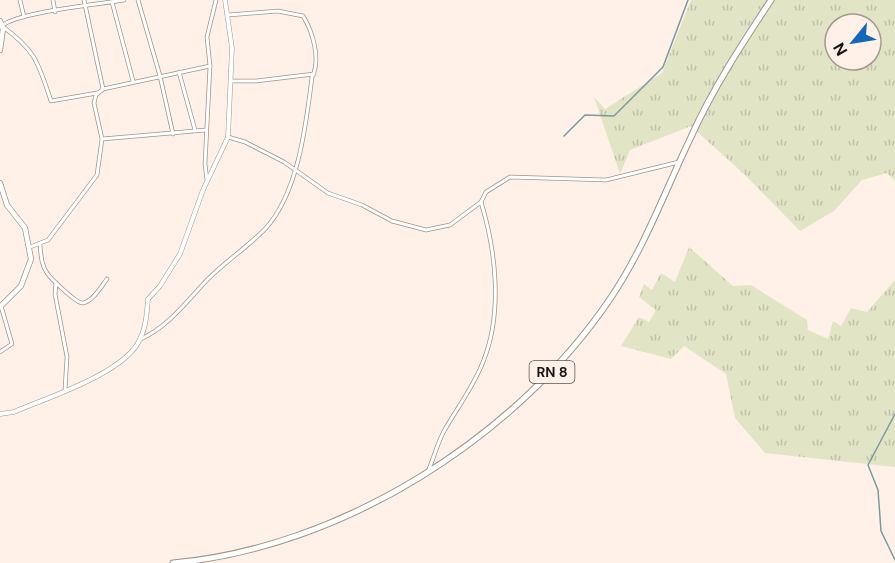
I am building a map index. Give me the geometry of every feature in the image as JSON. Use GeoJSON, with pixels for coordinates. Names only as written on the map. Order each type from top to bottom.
{"type":"FeatureCollection","features":[{"type":"Feature","properties":{"kind":"main road","name":"RN 8"},"geometry":{"type":"LineString","coordinates":[[173,563],[225,556],[273,545],[315,530],[359,509],[429,470],[503,419],[537,388],[581,340],[610,299],[640,246],[679,162],[729,64],[771,0]]}},
{"type":"Feature","properties":{"kind":"main road"},"geometry":{"type":"LineString","coordinates":[[0,50],[1,23]]}},
{"type":"Feature","properties":{"kind":"main road"},"geometry":{"type":"LineString","coordinates":[[0,183],[7,206],[21,221],[30,247],[31,260],[26,278],[16,292],[0,306]]}},
{"type":"Feature","properties":{"kind":"street"},"geometry":{"type":"LineString","coordinates":[[20,0],[24,17]]}},
{"type":"Feature","properties":{"kind":"street"},"geometry":{"type":"LineString","coordinates":[[52,0],[55,12]]}},
{"type":"Feature","properties":{"kind":"street"},"geometry":{"type":"LineString","coordinates":[[84,0],[103,89]]}},
{"type":"Feature","properties":{"kind":"street"},"geometry":{"type":"LineString","coordinates":[[1,23],[124,0]]}},
{"type":"Feature","properties":{"kind":"street"},"geometry":{"type":"LineString","coordinates":[[138,0],[160,76],[173,134]]}},
{"type":"Feature","properties":{"kind":"street"},"geometry":{"type":"LineString","coordinates":[[207,182],[206,130],[210,66],[207,37],[216,0]]}},
{"type":"Feature","properties":{"kind":"street"},"geometry":{"type":"LineString","coordinates":[[141,339],[147,316],[148,299],[160,286],[180,254],[207,182],[228,137],[232,48],[225,0]]}},
{"type":"Feature","properties":{"kind":"street"},"geometry":{"type":"LineString","coordinates":[[112,2],[133,81]]}},
{"type":"Feature","properties":{"kind":"street"},"geometry":{"type":"LineString","coordinates":[[0,414],[14,412],[110,369],[141,339],[159,330],[224,264],[266,228],[274,216],[296,169],[317,68],[315,52],[303,15],[278,11],[228,15]]}},
{"type":"Feature","properties":{"kind":"street"},"geometry":{"type":"LineString","coordinates":[[1,23],[26,44],[40,67],[51,101],[99,93]]}},
{"type":"Feature","properties":{"kind":"street"},"geometry":{"type":"LineString","coordinates":[[30,247],[48,240],[97,175],[102,139],[94,103],[99,93],[103,89],[133,81],[210,66]]}},
{"type":"Feature","properties":{"kind":"street"},"geometry":{"type":"LineString","coordinates":[[179,72],[195,130]]}},
{"type":"Feature","properties":{"kind":"street"},"geometry":{"type":"LineString","coordinates":[[230,81],[256,81],[314,74]]}},
{"type":"Feature","properties":{"kind":"street"},"geometry":{"type":"LineString","coordinates":[[102,139],[206,130]]}},
{"type":"Feature","properties":{"kind":"street"},"geometry":{"type":"LineString","coordinates":[[228,137],[245,142],[296,169],[328,193],[418,230],[450,225],[482,202],[486,192],[516,176],[606,180],[679,162]]}},
{"type":"Feature","properties":{"kind":"street"},"geometry":{"type":"LineString","coordinates":[[0,202],[7,206]]}},
{"type":"Feature","properties":{"kind":"street"},"geometry":{"type":"LineString","coordinates":[[429,470],[442,434],[483,363],[489,342],[495,298],[492,247],[482,202]]}},
{"type":"Feature","properties":{"kind":"street"},"geometry":{"type":"LineString","coordinates":[[40,245],[44,267],[77,302],[84,303],[92,299],[107,279]]}},
{"type":"Feature","properties":{"kind":"street"},"geometry":{"type":"LineString","coordinates":[[56,282],[55,294],[67,357],[65,390]]}},
{"type":"Feature","properties":{"kind":"street"},"geometry":{"type":"LineString","coordinates":[[0,306],[12,344],[0,352]]}},
{"type":"Feature","properties":{"kind":"green space"},"geometry":{"type":"Polygon","coordinates":[[[691,0],[895,0],[895,181],[887,173],[862,180],[834,211],[800,231],[746,176],[691,126],[630,150],[620,174],[594,97],[605,109],[662,73],[691,0]]]}},
{"type":"Feature","properties":{"kind":"green space"},"geometry":{"type":"Polygon","coordinates":[[[689,247],[733,286],[751,285],[807,320],[808,330],[828,339],[833,321],[841,326],[851,308],[867,312],[895,280],[895,467],[765,453],[735,418],[726,374],[684,346],[671,359],[621,346],[639,317],[649,322],[656,310],[639,297],[644,284],[652,290],[661,273],[675,282],[689,247]]]}},
{"type":"Feature","properties":{"kind":"waterway"},"geometry":{"type":"LineString","coordinates":[[564,136],[585,115],[614,116],[663,67],[688,0]]}},
{"type":"Feature","properties":{"kind":"waterway"},"geometry":{"type":"LineString","coordinates":[[895,414],[868,465],[878,490],[881,531],[895,560]]}}]}
